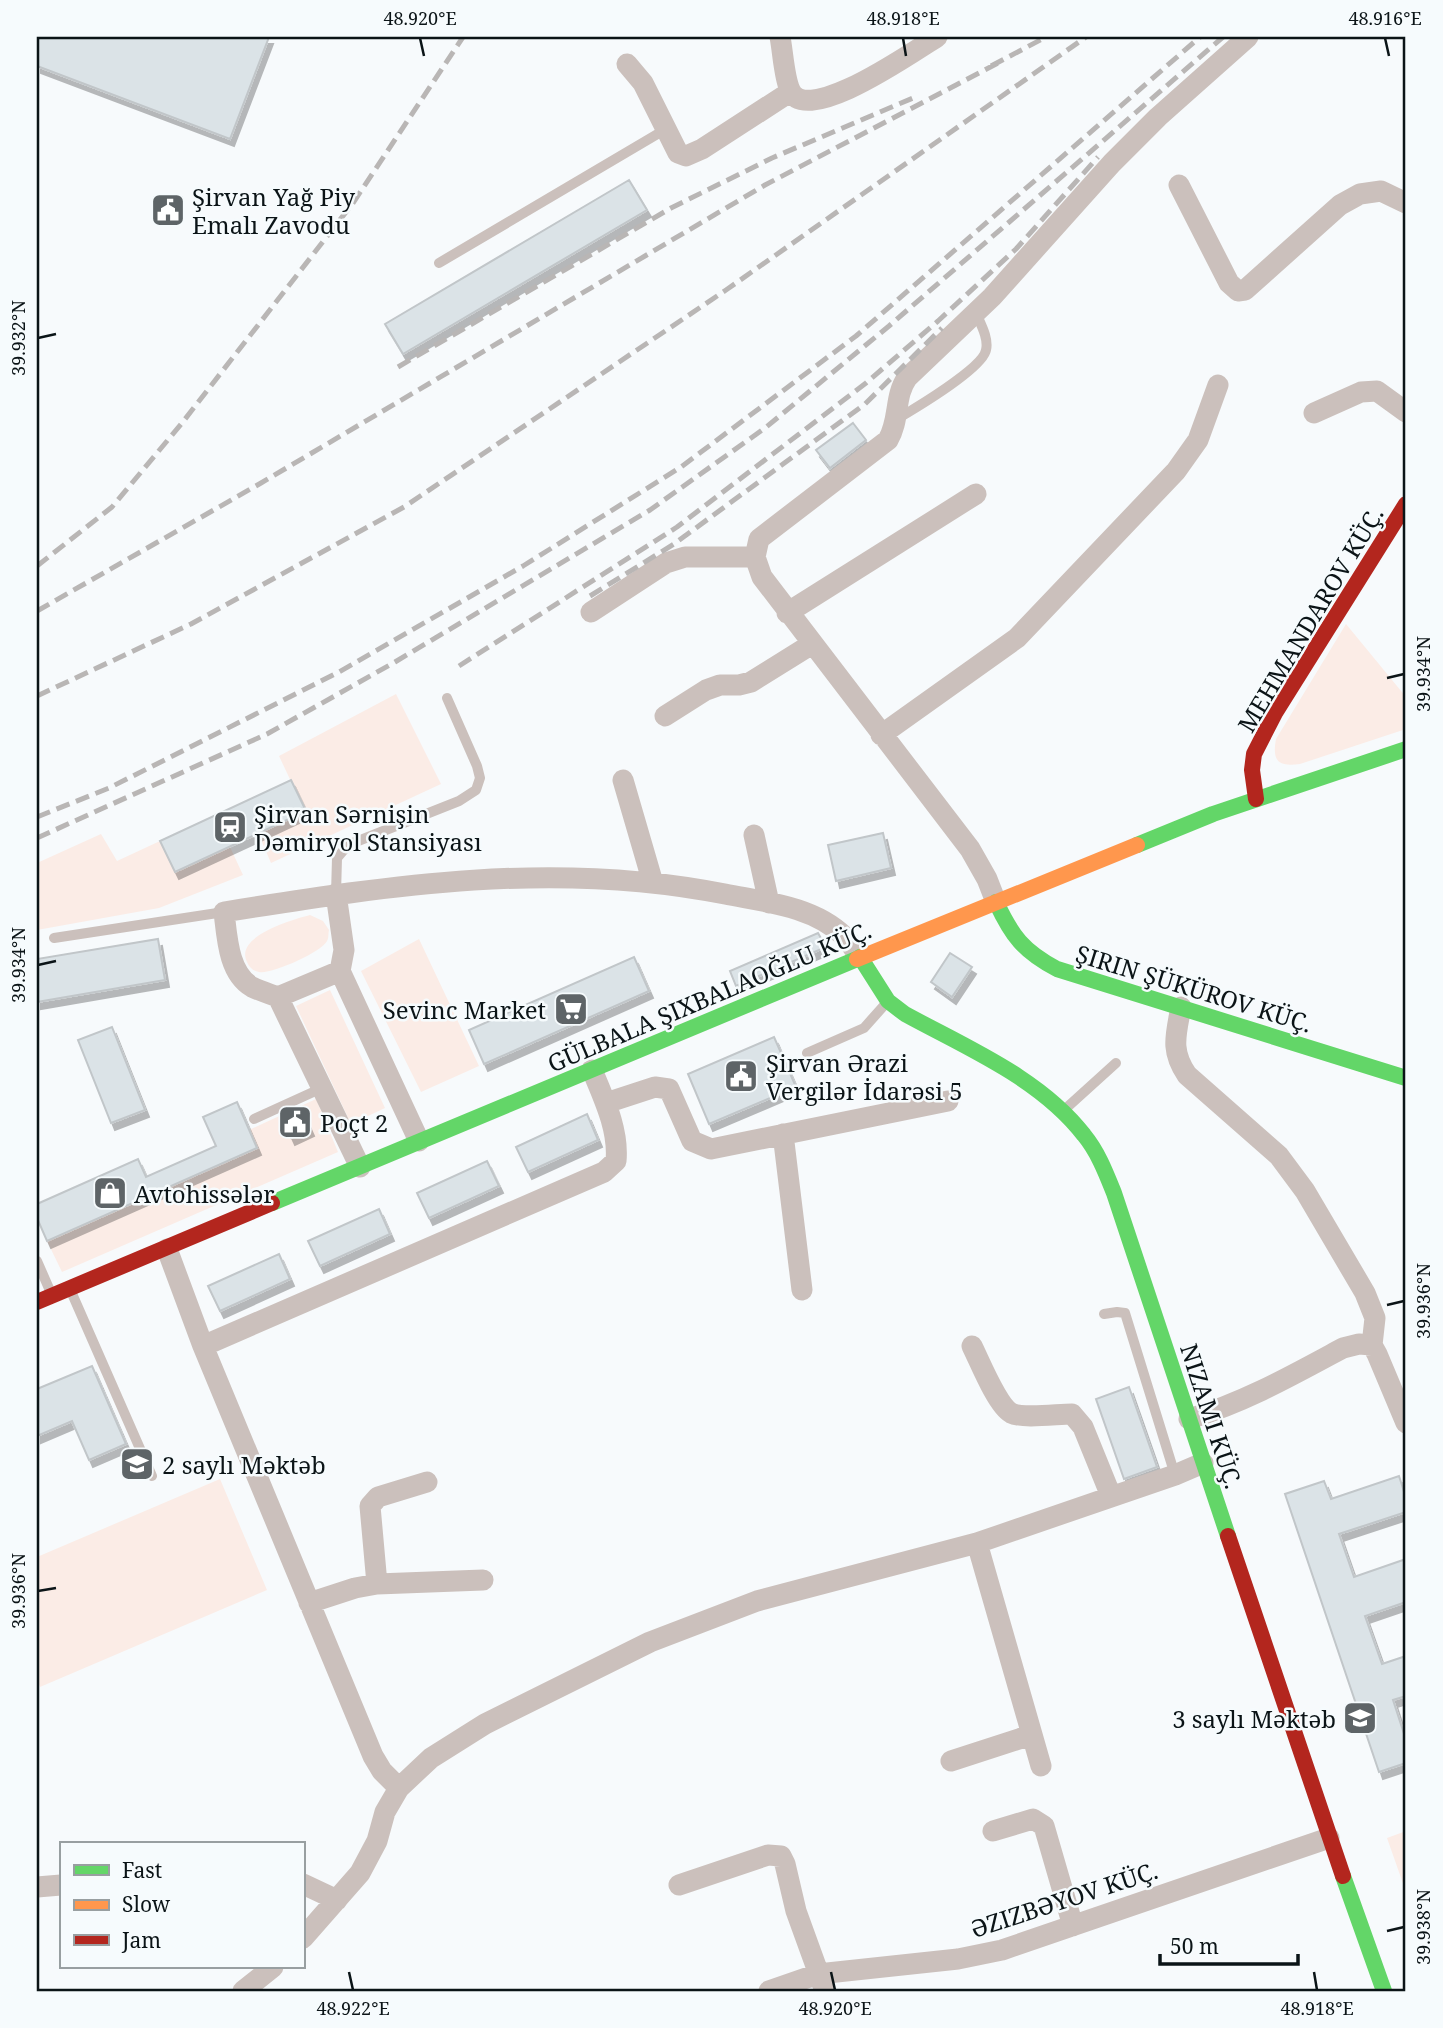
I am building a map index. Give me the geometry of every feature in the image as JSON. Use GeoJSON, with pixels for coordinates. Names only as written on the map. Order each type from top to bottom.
{"type":"FeatureCollection","features":[{"type":"Feature","properties":{"kind":"main road","name":"MEHMANDAROV KÜÇ."},"geometry":{"type":"LineString","coordinates":[[1256,799],[1252,770],[1254,754],[1275,713],[1406,504]]}},
{"type":"Feature","properties":{"kind":"main road"},"geometry":{"type":"LineString","coordinates":[[37,1302],[860,957],[1213,814],[1406,749]]}},
{"type":"Feature","properties":{"kind":"main road","name":"ŞIRIN ŞÜKÜROV KÜÇ."},"geometry":{"type":"LineString","coordinates":[[996,902],[1020,946],[1057,969],[1406,1079]]}},
{"type":"Feature","properties":{"kind":"main road","name":"NIZAMI KÜÇ."},"geometry":{"type":"LineString","coordinates":[[860,957],[888,1001],[905,1014],[1027,1083],[1063,1111],[1085,1135],[1101,1162],[1114,1193],[1329,1838],[1384,1991]]}},
{"type":"Feature","properties":{"kind":"street"},"geometry":{"type":"LineString","coordinates":[[780,37],[790,92],[799,100],[819,101],[846,91],[937,37]]}},
{"type":"Feature","properties":{"kind":"street"},"geometry":{"type":"LineString","coordinates":[[996,902],[970,849],[762,577],[755,557],[759,539],[888,440],[897,419],[900,387],[907,377],[976,313],[1112,163],[1158,117],[1248,37]]}},
{"type":"Feature","properties":{"kind":"street"},"geometry":{"type":"LineString","coordinates":[[627,64],[643,83],[678,153],[686,156],[702,149],[790,92]]}},
{"type":"Feature","properties":{"kind":"street"},"geometry":{"type":"LineString","coordinates":[[1179,185],[1229,283],[1238,291],[1245,290],[1340,205],[1360,194],[1381,191],[1406,203]]}},
{"type":"Feature","properties":{"kind":"street"},"geometry":{"type":"LineString","coordinates":[[881,735],[1017,638],[1176,471],[1198,440],[1219,386]]}},
{"type":"Feature","properties":{"kind":"street"},"geometry":{"type":"LineString","coordinates":[[1314,413],[1361,392],[1377,391],[1406,412]]}},
{"type":"Feature","properties":{"kind":"street"},"geometry":{"type":"LineString","coordinates":[[787,613],[976,494]]}},
{"type":"Feature","properties":{"kind":"street"},"geometry":{"type":"LineString","coordinates":[[591,611],[666,563],[685,557],[755,557]]}},
{"type":"Feature","properties":{"kind":"street"},"geometry":{"type":"LineString","coordinates":[[665,716],[705,690],[720,685],[751,682],[812,644]]}},
{"type":"Feature","properties":{"kind":"street"},"geometry":{"type":"LineString","coordinates":[[622,780],[653,883]]}},
{"type":"Feature","properties":{"kind":"street"},"geometry":{"type":"LineString","coordinates":[[754,835],[769,903]]}},
{"type":"Feature","properties":{"kind":"street"},"geometry":{"type":"LineString","coordinates":[[360,1167],[278,997],[250,986],[236,970],[223,912],[400,885],[489,878],[557,877],[653,883],[689,887],[804,912],[844,936],[860,957]]}},
{"type":"Feature","properties":{"kind":"street"},"geometry":{"type":"LineString","coordinates":[[335,894],[344,950],[340,971],[419,1141]]}},
{"type":"Feature","properties":{"kind":"street"},"geometry":{"type":"LineString","coordinates":[[278,997],[340,971]]}},
{"type":"Feature","properties":{"kind":"street"},"geometry":{"type":"LineString","coordinates":[[1181,1007],[1174,1044],[1177,1061],[1187,1074],[1279,1156],[1305,1191],[1365,1293],[1375,1318],[1371,1345],[1406,1423]]}},
{"type":"Feature","properties":{"kind":"street"},"geometry":{"type":"LineString","coordinates":[[203,1346],[604,1172],[616,1161],[618,1145],[606,1103],[592,1070]]}},
{"type":"Feature","properties":{"kind":"street"},"geometry":{"type":"LineString","coordinates":[[606,1103],[655,1087],[668,1089],[692,1141],[711,1149],[947,1101]]}},
{"type":"Feature","properties":{"kind":"street"},"geometry":{"type":"LineString","coordinates":[[783,1134],[802,1290]]}},
{"type":"Feature","properties":{"kind":"street"},"geometry":{"type":"LineString","coordinates":[[167,1249],[203,1346],[373,1756],[382,1771],[399,1788]]}},
{"type":"Feature","properties":{"kind":"street"},"geometry":{"type":"LineString","coordinates":[[1188,1419],[1226,1408],[1253,1396],[1343,1348],[1359,1344],[1371,1345]]}},
{"type":"Feature","properties":{"kind":"street"},"geometry":{"type":"LineString","coordinates":[[972,1346],[1003,1405],[1011,1413],[1023,1416],[1072,1414],[1083,1427],[1111,1496]]}},
{"type":"Feature","properties":{"kind":"street"},"geometry":{"type":"LineString","coordinates":[[304,1937],[360,1872],[377,1841],[385,1812],[399,1788],[431,1758],[485,1724],[650,1642],[757,1601],[977,1543],[1203,1463]]}},
{"type":"Feature","properties":{"kind":"street"},"geometry":{"type":"LineString","coordinates":[[377,1584],[370,1506],[378,1497],[427,1482]]}},
{"type":"Feature","properties":{"kind":"street"},"geometry":{"type":"LineString","coordinates":[[977,1543],[1041,1766]]}},
{"type":"Feature","properties":{"kind":"street"},"geometry":{"type":"LineString","coordinates":[[309,1603],[377,1584],[482,1580]]}},
{"type":"Feature","properties":{"kind":"street"},"geometry":{"type":"LineString","coordinates":[[951,1761],[1031,1735]]}},
{"type":"Feature","properties":{"kind":"street"},"geometry":{"type":"LineString","coordinates":[[993,1831],[1033,1819],[1044,1826],[1073,1926]]}},
{"type":"Feature","properties":{"kind":"street","name":"ƏZIZBƏYOV KÜÇ."},"geometry":{"type":"LineString","coordinates":[[769,1991],[1002,1950],[1329,1838]]}},
{"type":"Feature","properties":{"kind":"street"},"geometry":{"type":"LineString","coordinates":[[679,1885],[768,1855],[780,1856],[821,1983]]}},
{"type":"Feature","properties":{"kind":"street"},"geometry":{"type":"LineString","coordinates":[[304,1884],[337,1900]]}},
{"type":"Feature","properties":{"kind":"street"},"geometry":{"type":"LineString","coordinates":[[37,1887],[60,1885]]}},
{"type":"Feature","properties":{"kind":"street"},"geometry":{"type":"LineString","coordinates":[[243,1991],[272,1968]]}},
{"type":"Feature","properties":{"kind":"lane"},"geometry":{"type":"LineString","coordinates":[[439,263],[666,129]]}},
{"type":"Feature","properties":{"kind":"lane"},"geometry":{"type":"LineString","coordinates":[[897,419],[945,389],[982,359],[986,351],[986,339],[976,313]]}},
{"type":"Feature","properties":{"kind":"lane"},"geometry":{"type":"LineString","coordinates":[[335,894],[337,858],[348,845],[459,801],[476,790],[480,778],[477,765],[446,698]]}},
{"type":"Feature","properties":{"kind":"lane"},"geometry":{"type":"LineString","coordinates":[[54,939],[223,912]]}},
{"type":"Feature","properties":{"kind":"lane"},"geometry":{"type":"LineString","coordinates":[[807,1053],[864,1028],[888,1001]]}},
{"type":"Feature","properties":{"kind":"lane"},"geometry":{"type":"LineString","coordinates":[[1063,1111],[1116,1063]]}},
{"type":"Feature","properties":{"kind":"lane"},"geometry":{"type":"LineString","coordinates":[[254,1119],[322,1088]]}},
{"type":"Feature","properties":{"kind":"lane"},"geometry":{"type":"LineString","coordinates":[[37,1261],[52,1296]]}},
{"type":"Feature","properties":{"kind":"lane"},"geometry":{"type":"LineString","coordinates":[[70,1289],[152,1476]]}},
{"type":"Feature","properties":{"kind":"lane"},"geometry":{"type":"LineString","coordinates":[[1104,1314],[1125,1313],[1175,1475]]}},
{"type":"Feature","properties":{"kind":"shaded area"},"geometry":{"type":"Polygon","coordinates":[[[1346,624],[1406,697],[1406,729],[1300,764],[1282,763],[1278,761],[1275,753],[1276,739],[1346,624]]]}},
{"type":"Feature","properties":{"kind":"shaded area"},"geometry":{"type":"Polygon","coordinates":[[[396,694],[441,784],[271,863],[258,833],[305,811],[279,756],[396,694]]]}},
{"type":"Feature","properties":{"kind":"shaded area"},"geometry":{"type":"Polygon","coordinates":[[[101,834],[117,861],[160,841],[175,872],[230,847],[243,875],[159,908],[37,930],[37,863],[101,834]]]}},
{"type":"Feature","properties":{"kind":"shaded area"},"geometry":{"type":"Polygon","coordinates":[[[310,915],[323,921],[329,930],[328,940],[323,946],[274,970],[259,972],[250,967],[245,953],[256,937],[279,925],[310,915]]]}},
{"type":"Feature","properties":{"kind":"shaded area"},"geometry":{"type":"Polygon","coordinates":[[[419,939],[479,1066],[421,1092],[361,971],[419,939]]]}},
{"type":"Feature","properties":{"kind":"shaded area"},"geometry":{"type":"Polygon","coordinates":[[[330,990],[385,1108],[351,1124],[296,1006],[330,990]]]}},
{"type":"Feature","properties":{"kind":"shaded area"},"geometry":{"type":"Polygon","coordinates":[[[316,1099],[338,1152],[62,1272],[47,1241],[257,1148],[249,1130],[316,1099]]]}},
{"type":"Feature","properties":{"kind":"shaded area"},"geometry":{"type":"Polygon","coordinates":[[[220,1479],[267,1590],[40,1687],[37,1679],[37,1557],[220,1479]]]}},
{"type":"Feature","properties":{"kind":"shaded area"},"geometry":{"type":"Polygon","coordinates":[[[1406,1831],[1406,1892],[1387,1838],[1406,1831]]]}},
{"type":"Feature","properties":{"kind":"building"},"geometry":{"type":"Polygon","coordinates":[[[37,37],[269,37],[230,139],[37,66],[37,37]]]}},
{"type":"Feature","properties":{"kind":"building"},"geometry":{"type":"Polygon","coordinates":[[[629,180],[647,210],[403,354],[385,324],[629,180]]]}},
{"type":"Feature","properties":{"kind":"building"},"geometry":{"type":"Polygon","coordinates":[[[853,423],[866,440],[830,468],[816,450],[853,423]]]}},
{"type":"Feature","properties":{"kind":"building"},"geometry":{"type":"Polygon","coordinates":[[[291,780],[306,811],[175,872],[160,841],[291,780]]]}},
{"type":"Feature","properties":{"kind":"building"},"geometry":{"type":"Polygon","coordinates":[[[883,833],[891,868],[836,881],[828,845],[883,833]]]}},
{"type":"Feature","properties":{"kind":"building"},"geometry":{"type":"Polygon","coordinates":[[[818,933],[826,947],[736,986],[730,971],[818,933]]]}},
{"type":"Feature","properties":{"kind":"building"},"geometry":{"type":"Polygon","coordinates":[[[158,939],[165,980],[37,1002],[37,959],[158,939]]]}},
{"type":"Feature","properties":{"kind":"building"},"geometry":{"type":"Polygon","coordinates":[[[950,953],[972,967],[952,997],[931,982],[950,953]]]}},
{"type":"Feature","properties":{"kind":"building"},"geometry":{"type":"Polygon","coordinates":[[[634,957],[649,991],[484,1064],[469,1030],[634,957]]]}},
{"type":"Feature","properties":{"kind":"building"},"geometry":{"type":"Polygon","coordinates":[[[112,1027],[145,1110],[111,1123],[78,1040],[112,1027]]]}},
{"type":"Feature","properties":{"kind":"building"},"geometry":{"type":"Polygon","coordinates":[[[774,1037],[796,1087],[709,1124],[688,1074],[774,1037]]]}},
{"type":"Feature","properties":{"kind":"building"},"geometry":{"type":"Polygon","coordinates":[[[237,1102],[257,1148],[47,1241],[37,1218],[37,1204],[138,1159],[146,1177],[216,1146],[203,1117],[237,1102]]]}},
{"type":"Feature","properties":{"kind":"building"},"geometry":{"type":"Polygon","coordinates":[[[300,1107],[310,1129],[291,1138],[281,1116],[300,1107]]]}},
{"type":"Feature","properties":{"kind":"building"},"geometry":{"type":"Polygon","coordinates":[[[587,1114],[598,1140],[528,1172],[516,1147],[587,1114]]]}},
{"type":"Feature","properties":{"kind":"building"},"geometry":{"type":"Polygon","coordinates":[[[487,1161],[499,1186],[429,1218],[417,1193],[487,1161]]]}},
{"type":"Feature","properties":{"kind":"building"},"geometry":{"type":"Polygon","coordinates":[[[379,1209],[390,1234],[320,1266],[308,1241],[379,1209]]]}},
{"type":"Feature","properties":{"kind":"building"},"geometry":{"type":"Polygon","coordinates":[[[279,1254],[290,1279],[220,1311],[208,1286],[279,1254]]]}},
{"type":"Feature","properties":{"kind":"building"},"geometry":{"type":"Polygon","coordinates":[[[92,1366],[126,1444],[89,1460],[72,1421],[37,1436],[37,1389],[92,1366]]]}},
{"type":"Feature","properties":{"kind":"building"},"geometry":{"type":"Polygon","coordinates":[[[1129,1387],[1157,1467],[1124,1479],[1096,1399],[1129,1387]]]}},
{"type":"Feature","properties":{"kind":"building"},"geometry":{"type":"Polygon","coordinates":[[[1399,1476],[1406,1498],[1406,1512],[1339,1534],[1354,1577],[1406,1559],[1406,1602],[1365,1616],[1382,1664],[1406,1656],[1406,1696],[1393,1700],[1406,1740],[1406,1763],[1379,1772],[1285,1494],[1324,1481],[1331,1499],[1399,1476]]]}},
{"type":"Feature","properties":{"kind":"railway"},"geometry":{"type":"LineString","coordinates":[[37,566],[112,507],[182,423],[353,203],[463,37]]}},
{"type":"Feature","properties":{"kind":"railway"},"geometry":{"type":"LineString","coordinates":[[991,66],[1046,37]]}},
{"type":"Feature","properties":{"kind":"railway"},"geometry":{"type":"LineString","coordinates":[[37,696],[191,624],[404,507],[726,290],[1086,37]]}},
{"type":"Feature","properties":{"kind":"railway"},"geometry":{"type":"LineString","coordinates":[[37,817],[109,788],[339,672],[523,566],[681,467],[856,336],[1200,37]]}},
{"type":"Feature","properties":{"kind":"railway"},"geometry":{"type":"LineString","coordinates":[[37,838],[267,734],[395,662],[650,510],[765,428],[889,326],[1223,37]]}},
{"type":"Feature","properties":{"kind":"railway"},"geometry":{"type":"LineString","coordinates":[[37,611],[261,483],[765,185],[998,63]]}},
{"type":"Feature","properties":{"kind":"railway"},"geometry":{"type":"LineString","coordinates":[[398,367],[671,208],[772,158],[913,98]]}},
{"type":"Feature","properties":{"kind":"railway"},"geometry":{"type":"LineString","coordinates":[[459,666],[677,527],[866,383],[1016,249],[1098,157]]}},
{"type":"Feature","properties":{"kind":"railway"},"geometry":{"type":"LineString","coordinates":[[590,596],[674,544],[865,404],[942,328]]}},
{"type":"Feature","properties":{"kind":"traffic: fast"},"geometry":{"type":"LineString","coordinates":[[1137,845],[1213,814],[1406,749]]}},
{"type":"Feature","properties":{"kind":"traffic: fast"},"geometry":{"type":"LineString","coordinates":[[996,902],[1020,942],[1035,956],[1057,969],[1406,1078]]}},
{"type":"Feature","properties":{"kind":"traffic: fast"},"geometry":{"type":"LineString","coordinates":[[860,957],[888,1001],[905,1014],[977,1052],[1024,1081],[1066,1115],[1093,1148],[1114,1193],[1228,1536]]}},
{"type":"Feature","properties":{"kind":"traffic: fast"},"geometry":{"type":"LineString","coordinates":[[272,1203],[857,959]]}},
{"type":"Feature","properties":{"kind":"traffic: fast"},"geometry":{"type":"LineString","coordinates":[[1343,1876],[1384,1991]]}},
{"type":"Feature","properties":{"kind":"traffic: slow"},"geometry":{"type":"LineString","coordinates":[[857,959],[1137,845]]}},
{"type":"Feature","properties":{"kind":"traffic: jam"},"geometry":{"type":"LineString","coordinates":[[1256,799],[1252,770],[1254,754],[1275,713],[1406,504]]}},
{"type":"Feature","properties":{"kind":"traffic: jam"},"geometry":{"type":"LineString","coordinates":[[37,1302],[272,1203]]}},
{"type":"Feature","properties":{"kind":"traffic: jam"},"geometry":{"type":"LineString","coordinates":[[1228,1536],[1343,1876]]}},
{"type":"Feature","properties":{"kind":"place","name":"Şirvan Yağ Piy Emalı Zavodu"},"geometry":{"type":"Point","coordinates":[168,210]}},
{"type":"Feature","properties":{"kind":"place","name":"Şirvan Sərnişin Dəmiryol Stansiyası"},"geometry":{"type":"Point","coordinates":[230,827]}},
{"type":"Feature","properties":{"kind":"place","name":"Sevinc Market"},"geometry":{"type":"Point","coordinates":[571,1009]}},
{"type":"Feature","properties":{"kind":"place","name":"Şirvan Ərazi Vergilər İdarəsi 5"},"geometry":{"type":"Point","coordinates":[741,1076]}},
{"type":"Feature","properties":{"kind":"place","name":"Poçt 2"},"geometry":{"type":"Point","coordinates":[295,1122]}},
{"type":"Feature","properties":{"kind":"place","name":"Avtohissələr"},"geometry":{"type":"Point","coordinates":[110,1193]}},
{"type":"Feature","properties":{"kind":"place","name":"2 saylı Məktəb"},"geometry":{"type":"Point","coordinates":[137,1464]}},
{"type":"Feature","properties":{"kind":"place","name":"3 saylı Məktəb"},"geometry":{"type":"Point","coordinates":[1360,1718]}}]}
